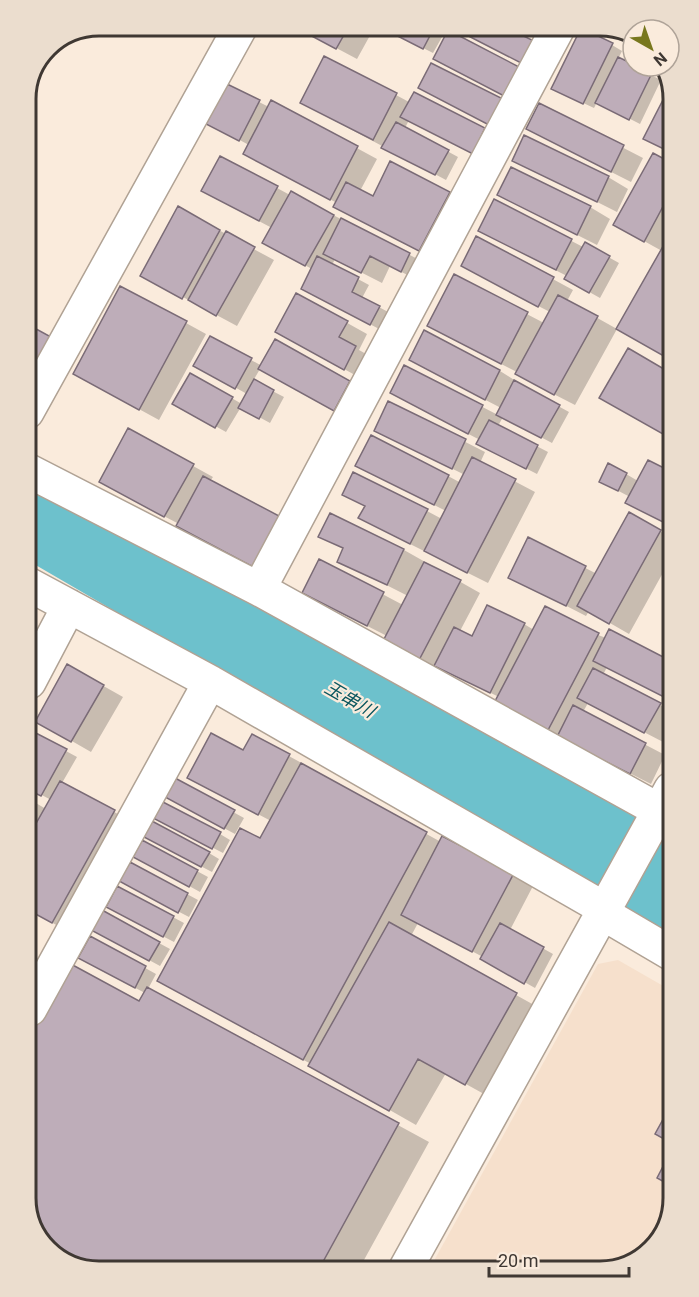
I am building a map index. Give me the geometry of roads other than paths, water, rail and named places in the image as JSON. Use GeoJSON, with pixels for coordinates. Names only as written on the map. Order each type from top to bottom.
{"type":"FeatureCollection","features":[{"type":"Feature","properties":{"kind":"street"},"geometry":{"type":"LineString","coordinates":[[36,396],[235,36]]}},
{"type":"Feature","properties":{"kind":"street"},"geometry":{"type":"LineString","coordinates":[[260,589],[554,36]]}},
{"type":"Feature","properties":{"kind":"street"},"geometry":{"type":"LineString","coordinates":[[36,475],[260,589],[663,803]]}},
{"type":"Feature","properties":{"kind":"street"},"geometry":{"type":"LineString","coordinates":[[36,588],[210,682],[606,907],[663,948]]}},
{"type":"Feature","properties":{"kind":"street"},"geometry":{"type":"LineString","coordinates":[[36,667],[69,606]]}},
{"type":"Feature","properties":{"kind":"street"},"geometry":{"type":"LineString","coordinates":[[36,998],[210,682]]}},
{"type":"Feature","properties":{"kind":"street"},"geometry":{"type":"LineString","coordinates":[[410,1261],[642,843],[663,811]]}},
{"type":"Feature","properties":{"kind":"waterway","name":"玉串川"},"geometry":{"type":"LineString","coordinates":[[36,517],[663,882]]}}]}
